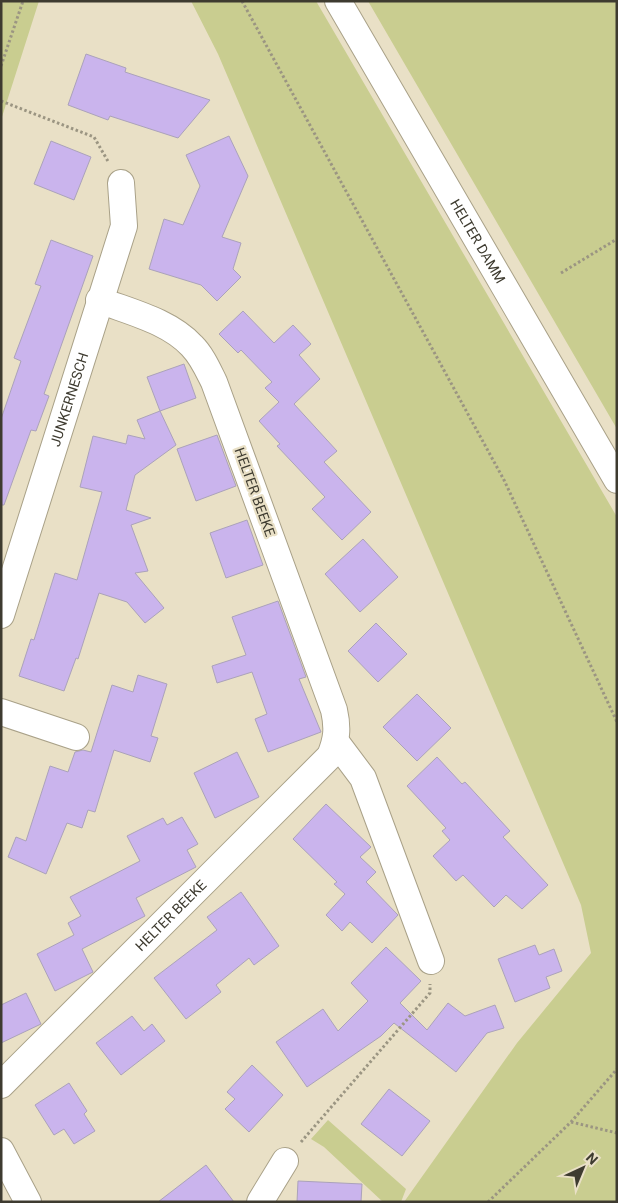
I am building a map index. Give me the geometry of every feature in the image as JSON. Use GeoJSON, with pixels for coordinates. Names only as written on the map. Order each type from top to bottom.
{"type":"FeatureCollection","features":[{"type":"Feature","properties":{"kind":"street","name":"HELTER DAMM"},"geometry":{"type":"LineString","coordinates":[[338,1],[617,480]]}},
{"type":"Feature","properties":{"kind":"street","name":"JUNKERNESCH"},"geometry":{"type":"LineString","coordinates":[[1,615],[99,300],[124,226],[121,183]]}},
{"type":"Feature","properties":{"kind":"street","name":"HELTER BEEKE"},"geometry":{"type":"LineString","coordinates":[[1,1085],[330,756],[336,742],[338,727],[334,710],[208,369],[194,348],[181,335],[164,326],[99,300]]}},
{"type":"Feature","properties":{"kind":"street"},"geometry":{"type":"LineString","coordinates":[[1,712],[76,737]]}},
{"type":"Feature","properties":{"kind":"street"},"geometry":{"type":"LineString","coordinates":[[336,742],[363,778],[431,961]]}},
{"type":"Feature","properties":{"kind":"street"},"geometry":{"type":"LineString","coordinates":[[1,1151],[28,1202]]}},
{"type":"Feature","properties":{"kind":"street"},"geometry":{"type":"LineString","coordinates":[[260,1202],[285,1161]]}},
{"type":"Feature","properties":{"kind":"path"},"geometry":{"type":"LineString","coordinates":[[1,66],[23,1]]}},
{"type":"Feature","properties":{"kind":"path"},"geometry":{"type":"LineString","coordinates":[[242,1],[504,480],[617,722]]}},
{"type":"Feature","properties":{"kind":"path"},"geometry":{"type":"LineString","coordinates":[[1,100],[94,137],[121,183]]}},
{"type":"Feature","properties":{"kind":"path"},"geometry":{"type":"LineString","coordinates":[[561,273],[617,239]]}},
{"type":"Feature","properties":{"kind":"path"},"geometry":{"type":"LineString","coordinates":[[285,1161],[430,993],[431,961]]}},
{"type":"Feature","properties":{"kind":"path"},"geometry":{"type":"LineString","coordinates":[[488,1202],[571,1122],[617,1069]]}},
{"type":"Feature","properties":{"kind":"path"},"geometry":{"type":"LineString","coordinates":[[571,1122],[617,1133]]}},
{"type":"Feature","properties":{"kind":"green space"},"geometry":{"type":"Polygon","coordinates":[[[3,1],[39,1],[1,120],[1,8],[3,1]]]}},
{"type":"Feature","properties":{"kind":"green space"},"geometry":{"type":"Polygon","coordinates":[[[191,1],[316,1],[617,517],[617,1202],[404,1202],[517,1043],[591,953],[581,905],[218,54],[191,1]]]}},
{"type":"Feature","properties":{"kind":"green space"},"geometry":{"type":"Polygon","coordinates":[[[368,1],[617,1],[617,429],[368,1]]]}},
{"type":"Feature","properties":{"kind":"green space"},"geometry":{"type":"Polygon","coordinates":[[[328,1120],[406,1189],[401,1202],[383,1202],[324,1147],[311,1139],[328,1120]]]}},
{"type":"Feature","properties":{"kind":"building"},"geometry":{"type":"Polygon","coordinates":[[[86,54],[126,68],[125,72],[210,100],[178,138],[110,116],[108,120],[68,105],[86,54]]]}},
{"type":"Feature","properties":{"kind":"building"},"geometry":{"type":"Polygon","coordinates":[[[229,136],[248,176],[222,237],[241,243],[233,269],[241,277],[217,301],[201,285],[149,269],[164,219],[183,225],[200,186],[186,155],[229,136]]]}},
{"type":"Feature","properties":{"kind":"building"},"geometry":{"type":"Polygon","coordinates":[[[51,141],[91,157],[74,200],[34,184],[51,141]]]}},
{"type":"Feature","properties":{"kind":"building"},"geometry":{"type":"Polygon","coordinates":[[[51,240],[93,256],[44,394],[49,396],[36,431],[31,430],[4,505],[1,505],[1,419],[21,361],[14,358],[41,286],[35,284],[51,240]]]}},
{"type":"Feature","properties":{"kind":"building"},"geometry":{"type":"Polygon","coordinates":[[[243,311],[274,343],[293,325],[311,344],[299,355],[320,379],[294,404],[337,451],[324,462],[371,512],[342,540],[312,509],[325,497],[277,446],[280,444],[259,421],[279,402],[265,388],[272,382],[241,350],[238,353],[219,334],[243,311]]]}},
{"type":"Feature","properties":{"kind":"building"},"geometry":{"type":"Polygon","coordinates":[[[184,364],[196,398],[160,411],[147,377],[184,364]]]}},
{"type":"Feature","properties":{"kind":"building"},"geometry":{"type":"Polygon","coordinates":[[[160,411],[176,445],[135,475],[126,510],[151,518],[131,525],[148,571],[135,573],[164,608],[145,623],[127,602],[99,593],[78,659],[76,658],[64,691],[19,676],[31,639],[34,640],[55,573],[77,580],[102,492],[80,487],[93,436],[126,444],[128,435],[145,439],[137,420],[160,411]]]}},
{"type":"Feature","properties":{"kind":"building"},"geometry":{"type":"Polygon","coordinates":[[[217,435],[236,486],[196,501],[177,449],[217,435]]]}},
{"type":"Feature","properties":{"kind":"building"},"geometry":{"type":"Polygon","coordinates":[[[247,520],[263,565],[226,578],[210,533],[247,520]]]}},
{"type":"Feature","properties":{"kind":"building"},"geometry":{"type":"Polygon","coordinates":[[[363,539],[398,577],[360,612],[325,574],[363,539]]]}},
{"type":"Feature","properties":{"kind":"building"},"geometry":{"type":"Polygon","coordinates":[[[278,601],[306,677],[299,679],[321,732],[268,752],[255,719],[267,714],[252,672],[217,683],[212,666],[246,655],[232,617],[278,601]]]}},
{"type":"Feature","properties":{"kind":"building"},"geometry":{"type":"Polygon","coordinates":[[[376,623],[407,654],[378,682],[348,651],[376,623]]]}},
{"type":"Feature","properties":{"kind":"building"},"geometry":{"type":"Polygon","coordinates":[[[138,675],[167,684],[151,736],[158,738],[150,762],[114,750],[95,812],[88,810],[82,828],[67,823],[46,874],[8,857],[16,837],[26,841],[50,766],[68,772],[75,752],[83,750],[91,752],[112,685],[133,692],[138,675]]]}},
{"type":"Feature","properties":{"kind":"building"},"geometry":{"type":"Polygon","coordinates":[[[417,694],[451,728],[417,761],[383,727],[417,694]]]}},
{"type":"Feature","properties":{"kind":"building"},"geometry":{"type":"Polygon","coordinates":[[[237,752],[259,797],[215,818],[194,773],[237,752]]]}},
{"type":"Feature","properties":{"kind":"building"},"geometry":{"type":"Polygon","coordinates":[[[437,757],[462,784],[465,782],[510,831],[503,837],[548,885],[522,909],[506,895],[494,907],[463,875],[456,881],[433,856],[450,840],[442,831],[446,828],[407,786],[437,757]]]}},
{"type":"Feature","properties":{"kind":"building"},"geometry":{"type":"Polygon","coordinates":[[[326,804],[371,847],[360,857],[376,872],[366,882],[398,915],[372,943],[350,922],[342,931],[326,915],[345,894],[334,884],[337,882],[293,839],[326,804]]]}},
{"type":"Feature","properties":{"kind":"building"},"geometry":{"type":"Polygon","coordinates":[[[182,817],[198,844],[187,850],[196,867],[136,898],[145,916],[82,949],[93,972],[55,991],[37,954],[74,935],[68,923],[81,916],[70,897],[140,861],[127,836],[163,818],[167,825],[182,817]]]}},
{"type":"Feature","properties":{"kind":"building"},"geometry":{"type":"Polygon","coordinates":[[[241,892],[279,946],[254,965],[249,958],[216,985],[221,992],[186,1019],[154,978],[217,930],[207,917],[241,892]]]}},
{"type":"Feature","properties":{"kind":"building"},"geometry":{"type":"Polygon","coordinates":[[[535,945],[539,955],[554,949],[562,971],[546,977],[550,988],[515,1002],[498,959],[535,945]]]}},
{"type":"Feature","properties":{"kind":"building"},"geometry":{"type":"Polygon","coordinates":[[[386,947],[421,981],[400,1003],[427,1030],[448,1003],[465,1016],[495,1005],[504,1028],[487,1033],[456,1072],[394,1023],[381,1036],[307,1087],[276,1042],[323,1009],[338,1031],[368,1001],[351,983],[386,947]]]}},
{"type":"Feature","properties":{"kind":"building"},"geometry":{"type":"Polygon","coordinates":[[[26,993],[41,1024],[1,1043],[1,1005],[26,993]]]}},
{"type":"Feature","properties":{"kind":"building"},"geometry":{"type":"Polygon","coordinates":[[[132,1016],[144,1031],[152,1024],[165,1041],[121,1075],[96,1043],[132,1016]]]}},
{"type":"Feature","properties":{"kind":"building"},"geometry":{"type":"Polygon","coordinates":[[[252,1065],[283,1095],[249,1132],[225,1109],[235,1099],[227,1092],[252,1065]]]}},
{"type":"Feature","properties":{"kind":"building"},"geometry":{"type":"Polygon","coordinates":[[[69,1083],[87,1111],[84,1114],[95,1131],[74,1144],[64,1129],[54,1135],[35,1105],[69,1083]]]}},
{"type":"Feature","properties":{"kind":"building"},"geometry":{"type":"Polygon","coordinates":[[[389,1089],[430,1121],[402,1156],[361,1124],[389,1089]]]}},
{"type":"Feature","properties":{"kind":"building"},"geometry":{"type":"Polygon","coordinates":[[[206,1165],[234,1202],[158,1202],[206,1165]]]}},
{"type":"Feature","properties":{"kind":"building"},"geometry":{"type":"Polygon","coordinates":[[[298,1181],[362,1184],[361,1202],[297,1202],[298,1181]]]}}]}
